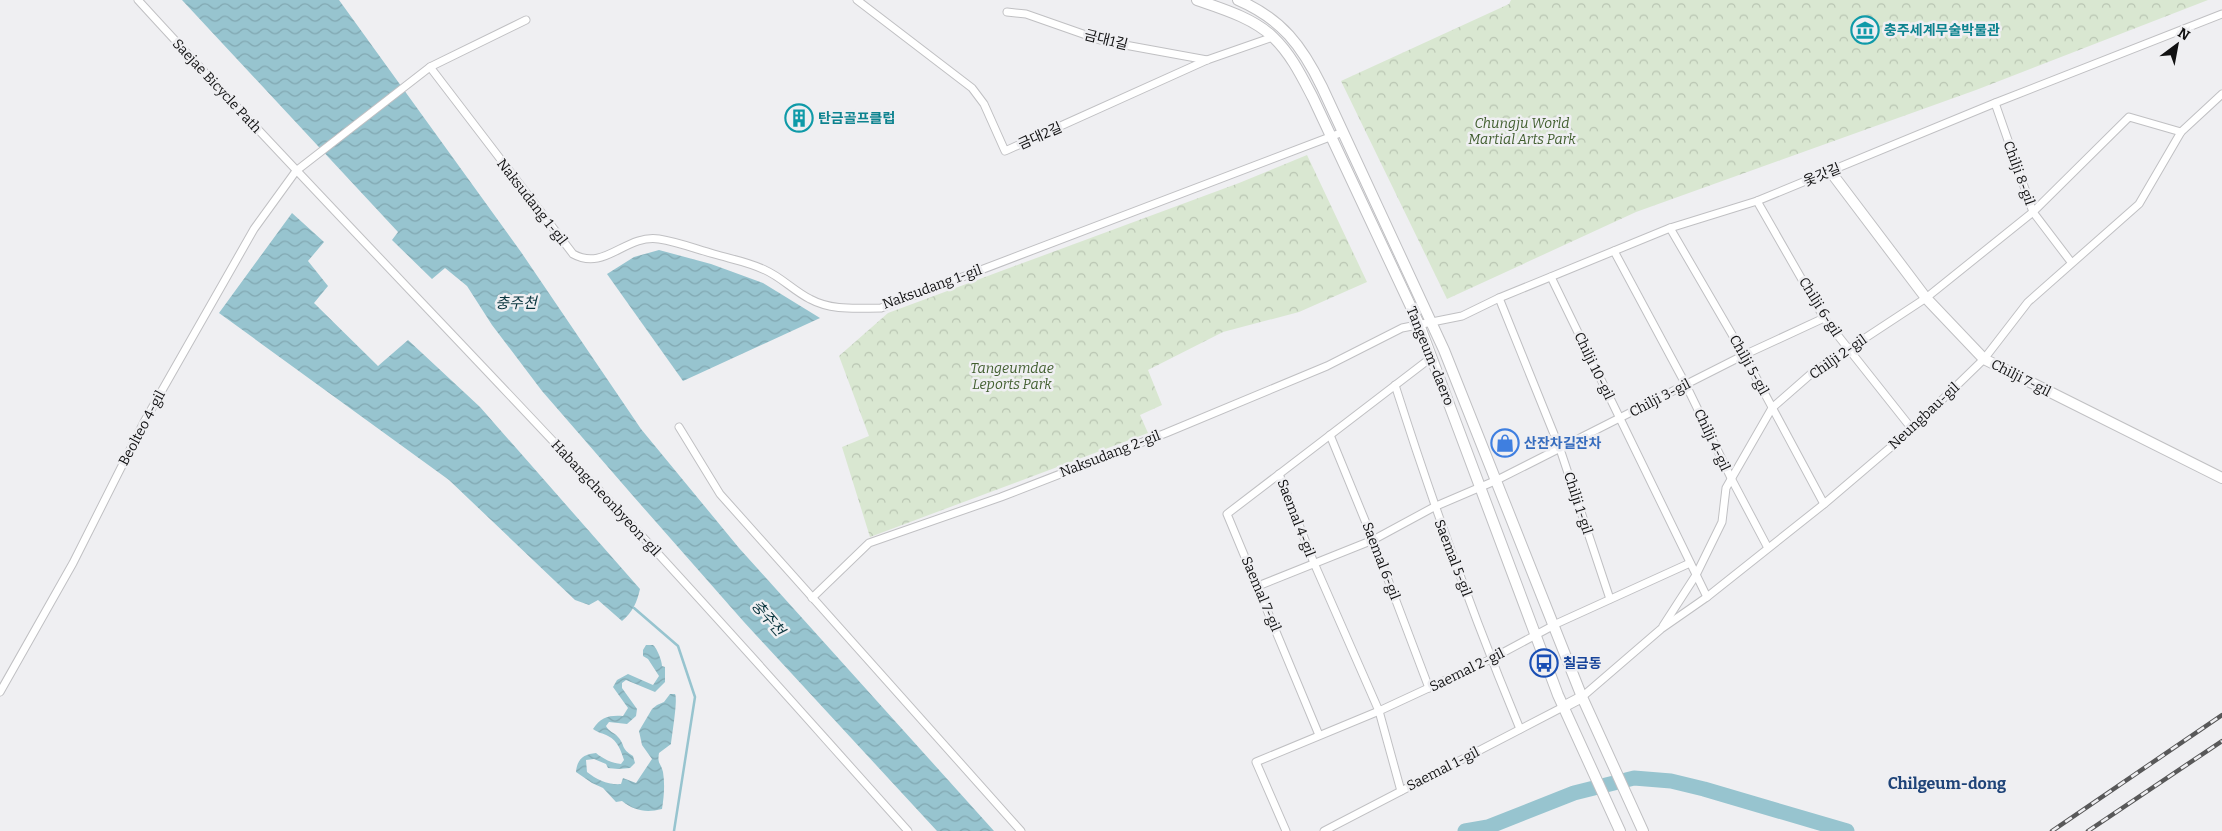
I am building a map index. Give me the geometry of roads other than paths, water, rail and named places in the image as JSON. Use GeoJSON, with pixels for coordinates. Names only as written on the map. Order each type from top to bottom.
{"type":"FeatureCollection","features":[{"type":"Feature","properties":{"kind":"main road","name":"Tangeum-daero"},"geometry":{"type":"LineString","coordinates":[[1197,0],[1238,16],[1273,37],[1296,66],[1419,324],[1563,707],[1620,830]]}},
{"type":"Feature","properties":{"kind":"main road","name":"Tangeum-daero"},"geometry":{"type":"LineString","coordinates":[[1238,0],[1266,15],[1294,39],[1314,71],[1433,323],[1582,697],[1643,831]]}},
{"type":"Feature","properties":{"kind":"main road","name":"Chilji 7-gil"},"geometry":{"type":"LineString","coordinates":[[1830,172],[1926,298],[1984,359],[2222,478]]}},
{"type":"Feature","properties":{"kind":"main road"},"geometry":{"type":"LineString","coordinates":[[1563,707],[1582,697]]}},
{"type":"Feature","properties":{"kind":"street","name":"Saejae Bicycle Path"},"geometry":{"type":"LineString","coordinates":[[138,0],[296,171]]}},
{"type":"Feature","properties":{"kind":"street","name":"금대2길"},"geometry":{"type":"LineString","coordinates":[[857,0],[972,88],[984,104],[1006,151],[1207,60],[1273,37]]}},
{"type":"Feature","properties":{"kind":"street","name":"금대1길"},"geometry":{"type":"LineString","coordinates":[[1007,12],[1026,14],[1103,41],[1207,60]]}},
{"type":"Feature","properties":{"kind":"street","name":"옻갓길"},"geometry":{"type":"LineString","coordinates":[[1419,324],[1433,323],[1462,316],[1499,298],[1670,228],[1757,201],[1995,103],[2222,14]]}},
{"type":"Feature","properties":{"kind":"street","name":"Beolteo 4-gil"},"geometry":{"type":"LineString","coordinates":[[0,692],[73,564],[144,422],[254,229],[296,171],[430,67],[526,20]]}},
{"type":"Feature","properties":{"kind":"street","name":"Naksudang 1-gil"},"geometry":{"type":"LineString","coordinates":[[430,67],[573,254],[588,260],[598,259],[637,240],[657,239],[680,243],[766,270],[810,299],[826,305],[844,308],[881,308],[1343,132]]}},
{"type":"Feature","properties":{"kind":"street","name":"Neungbau-gil"},"geometry":{"type":"LineString","coordinates":[[1582,697],[1661,629],[1707,597],[1824,504],[1912,430],[1984,359],[2028,302],[2071,262],[2139,204],[2181,132],[2222,94]]}},
{"type":"Feature","properties":{"kind":"street","name":"Chilji 8-gil"},"geometry":{"type":"LineString","coordinates":[[1995,103],[2033,212],[2071,262]]}},
{"type":"Feature","properties":{"kind":"street","name":"Chilji 2-gil"},"geometry":{"type":"LineString","coordinates":[[1661,629],[1696,575],[1722,522],[1726,488],[1772,408],[1812,374],[1926,298],[2033,212],[2129,117],[2181,132]]}},
{"type":"Feature","properties":{"kind":"street","name":"Habangcheonbyeon-gil"},"geometry":{"type":"LineString","coordinates":[[296,171],[630,523],[908,831]]}},
{"type":"Feature","properties":{"kind":"street","name":"Chilji 6-gil"},"geometry":{"type":"LineString","coordinates":[[1757,201],[1824,318],[1912,430]]}},
{"type":"Feature","properties":{"kind":"street","name":"Chilji 5-gil"},"geometry":{"type":"LineString","coordinates":[[1670,228],[1744,355],[1824,504]]}},
{"type":"Feature","properties":{"kind":"street","name":"Chilji 4-gil"},"geometry":{"type":"LineString","coordinates":[[1614,252],[1686,384],[1732,480],[1768,548]]}},
{"type":"Feature","properties":{"kind":"street","name":"Chilji 10-gil"},"geometry":{"type":"LineString","coordinates":[[1551,277],[1690,563]]}},
{"type":"Feature","properties":{"kind":"street","name":"Chilji 1-gil"},"geometry":{"type":"LineString","coordinates":[[1499,298],[1560,449],[1610,599]]}},
{"type":"Feature","properties":{"kind":"street","name":"Chilji 3-gil"},"geometry":{"type":"LineString","coordinates":[[1258,586],[1373,540],[1434,507],[1481,488],[1744,355],[1824,318]]}},
{"type":"Feature","properties":{"kind":"street","name":"Naksudang 2-gil"},"geometry":{"type":"LineString","coordinates":[[812,598],[870,543],[1001,497],[1166,433],[1327,366],[1402,328],[1419,324]]}},
{"type":"Feature","properties":{"kind":"street","name":"Saemal 4-gil"},"geometry":{"type":"LineString","coordinates":[[1401,791],[1378,711],[1314,563],[1279,474],[1432,357]]}},
{"type":"Feature","properties":{"kind":"street","name":"Saemal 5-gil"},"geometry":{"type":"LineString","coordinates":[[1395,385],[1434,507],[1491,660],[1520,729]]}},
{"type":"Feature","properties":{"kind":"street"},"geometry":{"type":"LineString","coordinates":[[679,426],[720,494],[1021,831]]}},
{"type":"Feature","properties":{"kind":"street","name":"Saemal 6-gil"},"geometry":{"type":"LineString","coordinates":[[1330,435],[1373,540],[1429,688]]}},
{"type":"Feature","properties":{"kind":"street","name":"Saemal 7-gil"},"geometry":{"type":"LineString","coordinates":[[1279,474],[1227,514],[1319,735]]}},
{"type":"Feature","properties":{"kind":"street"},"geometry":{"type":"LineString","coordinates":[[1554,626],[1690,563],[1707,597]]}},
{"type":"Feature","properties":{"kind":"street","name":"Saemal 2-gil"},"geometry":{"type":"LineString","coordinates":[[1286,831],[1256,762],[1378,711],[1491,660],[1554,626]]}},
{"type":"Feature","properties":{"kind":"street","name":"Saemal 1-gil"},"geometry":{"type":"LineString","coordinates":[[1324,831],[1563,707]]}},
{"type":"Feature","properties":{"kind":"water","name":"충주천"},"geometry":{"type":"Polygon","coordinates":[[[182,0],[339,0],[521,252],[641,429],[739,548],[994,831],[937,831],[744,622],[542,391],[492,325],[467,286],[445,268],[432,279],[392,240],[398,232],[182,0]]]}},
{"type":"Feature","properties":{"kind":"water"},"geometry":{"type":"Polygon","coordinates":[[[292,213],[324,242],[308,261],[328,286],[314,303],[378,366],[408,340],[480,407],[640,589],[634,606],[622,621],[598,600],[589,605],[575,600],[449,480],[219,313],[292,213]]]}},
{"type":"Feature","properties":{"kind":"water"},"geometry":{"type":"Polygon","coordinates":[[[659,250],[711,264],[763,283],[820,318],[683,381],[607,274],[634,257],[659,250]]]}},
{"type":"Feature","properties":{"kind":"water"},"geometry":{"type":"Polygon","coordinates":[[[646,645],[653,645],[658,652],[662,666],[665,667],[665,682],[655,692],[626,680],[622,683],[622,688],[637,709],[636,716],[627,724],[609,722],[606,726],[618,737],[626,751],[633,756],[635,763],[630,768],[618,769],[608,768],[606,764],[594,759],[586,760],[587,772],[599,780],[612,784],[621,784],[623,778],[636,783],[652,759],[642,745],[639,731],[652,709],[664,702],[670,694],[675,694],[671,744],[659,753],[664,781],[662,809],[651,811],[636,809],[622,801],[616,802],[603,788],[576,772],[582,758],[596,753],[608,760],[621,764],[624,760],[619,746],[614,741],[593,729],[606,718],[623,716],[628,708],[613,687],[617,680],[628,674],[653,685],[659,676],[648,659],[643,656],[643,650],[646,645]]]}},
{"type":"Feature","properties":{"kind":"waterway"},"geometry":{"type":"LineString","coordinates":[[634,608],[678,646],[695,697],[674,831]]}},
{"type":"Feature","properties":{"kind":"waterway"},"geometry":{"type":"LineString","coordinates":[[1465,831],[1488,827],[1574,793],[1634,778],[1671,781],[1704,789],[1847,831]]}},
{"type":"Feature","properties":{"kind":"railway"},"geometry":{"type":"LineString","coordinates":[[2052,831],[2222,715]]}},
{"type":"Feature","properties":{"kind":"railway"},"geometry":{"type":"LineString","coordinates":[[2088,831],[2222,741]]}},
{"type":"Feature","properties":{"kind":"place","name":"충주세계무술박물관"},"geometry":{"type":"Point","coordinates":[1865,30]}},
{"type":"Feature","properties":{"kind":"place","name":"탄금골프클럽"},"geometry":{"type":"Point","coordinates":[799,118]}},
{"type":"Feature","properties":{"kind":"place","name":"산잔차길잔차"},"geometry":{"type":"Point","coordinates":[1505,443]}},
{"type":"Feature","properties":{"kind":"place","name":"칠금동"},"geometry":{"type":"Point","coordinates":[1544,663]}},
{"type":"Feature","properties":{"kind":"district","name":"Chilgeum-dong"},"geometry":{"type":"Point","coordinates":[1947,783]}},
{"type":"Feature","properties":{"kind":"park label","name":"Chungju World Martial Arts Park"},"geometry":{"type":"Point","coordinates":[1522,132]}},
{"type":"Feature","properties":{"kind":"park label","name":"Tangeumdae Leports Park"},"geometry":{"type":"Point","coordinates":[1012,376]}}]}
